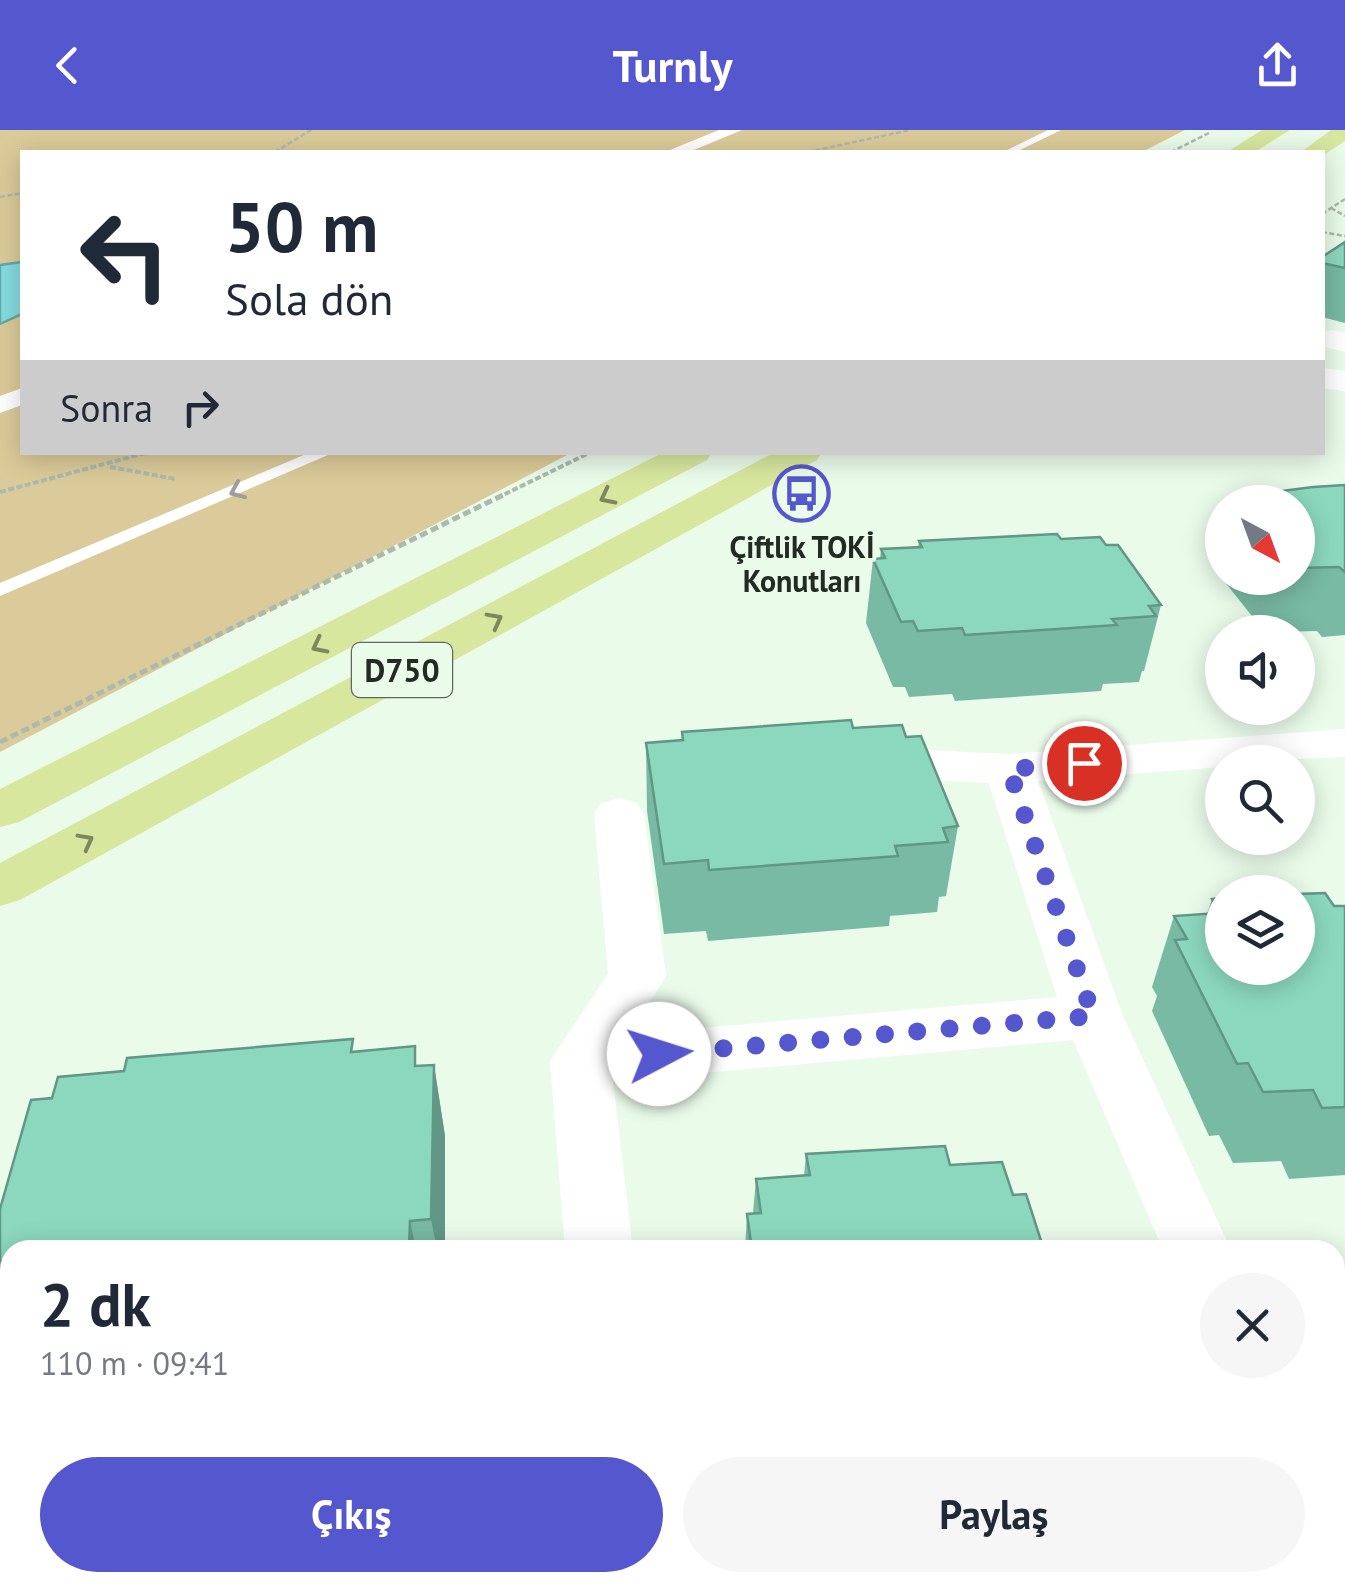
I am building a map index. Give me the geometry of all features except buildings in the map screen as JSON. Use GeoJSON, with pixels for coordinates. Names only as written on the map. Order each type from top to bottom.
{"type":"FeatureCollection","features":[{"type":"Feature","properties":{"kind":"highway"},"geometry":{"type":"LineString","coordinates":[[1244,150],[1279,130]]}},
{"type":"Feature","properties":{"kind":"highway"},"geometry":{"type":"LineString","coordinates":[[1315,150],[1345,130]]}},
{"type":"Feature","properties":{"kind":"highway","name":"D750"},"geometry":{"type":"LineString","coordinates":[[0,810],[688,455]]}},
{"type":"Feature","properties":{"kind":"highway","name":"D750"},"geometry":{"type":"LineString","coordinates":[[0,887],[798,455]]}},
{"type":"Feature","properties":{"kind":"street"},"geometry":{"type":"LineString","coordinates":[[679,150],[734,130]]}},
{"type":"Feature","properties":{"kind":"street"},"geometry":{"type":"LineString","coordinates":[[820,760],[1009,769],[1345,743]]}},
{"type":"Feature","properties":{"kind":"street"},"geometry":{"type":"LineString","coordinates":[[1009,769],[1093,1016],[1193,1240]]}},
{"type":"Feature","properties":{"kind":"street"},"geometry":{"type":"LineString","coordinates":[[599,1240],[580,1061],[637,976],[618,814]]}},
{"type":"Feature","properties":{"kind":"street"},"geometry":{"type":"LineString","coordinates":[[580,1061],[1093,1016]]}},
{"type":"Feature","properties":{"kind":"lane"},"geometry":{"type":"LineString","coordinates":[[1012,150],[1056,130]]}},
{"type":"Feature","properties":{"kind":"lane"},"geometry":{"type":"LineString","coordinates":[[0,590],[320,455]]}},
{"type":"Feature","properties":{"kind":"path"},"geometry":{"type":"LineString","coordinates":[[278,150],[311,130]]}},
{"type":"Feature","properties":{"kind":"path"},"geometry":{"type":"LineString","coordinates":[[817,150],[910,130]]}},
{"type":"Feature","properties":{"kind":"path"},"geometry":{"type":"LineString","coordinates":[[1176,150],[1215,130]]}},
{"type":"Feature","properties":{"kind":"path"},"geometry":{"type":"LineString","coordinates":[[1325,212],[1345,200]]}},
{"type":"Feature","properties":{"kind":"path"},"geometry":{"type":"LineString","coordinates":[[1331,208],[1345,216]]}},
{"type":"Feature","properties":{"kind":"path"},"geometry":{"type":"LineString","coordinates":[[0,492],[138,455]]}},
{"type":"Feature","properties":{"kind":"path"},"geometry":{"type":"LineString","coordinates":[[0,742],[585,455]]}},
{"type":"Feature","properties":{"kind":"shaded area"},"geometry":{"type":"Polygon","coordinates":[[[0,130],[1185,130],[1146,150],[20,150],[20,455],[567,455],[0,752],[0,130]]]}},
{"type":"Feature","properties":{"kind":"water"},"geometry":{"type":"Polygon","coordinates":[[[20,262],[20,315],[0,324],[0,265],[20,262]]]}},
{"type":"Feature","properties":{"kind":"place","name":"Çiftlik TOKİ Konutları"},"geometry":{"type":"Point","coordinates":[802,494]}},
{"type":"Feature","properties":{"kind":"route"},"geometry":{"type":"LineString","coordinates":[[659,1054],[1093,1016],[1009,769],[1084,763]]}}]}
